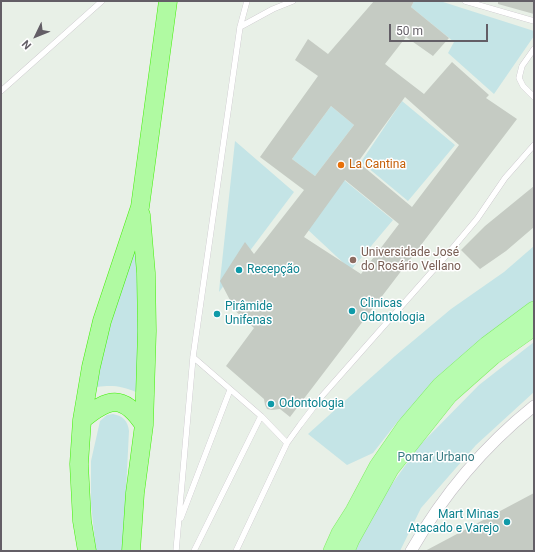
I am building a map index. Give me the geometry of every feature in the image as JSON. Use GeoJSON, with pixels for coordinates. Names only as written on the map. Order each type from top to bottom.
{"type":"FeatureCollection","features":[{"type":"Feature","properties":{"kind":"highway"},"geometry":{"type":"LineString","coordinates":[[87,551],[82,521],[79,472],[82,420],[91,367],[102,321],[140,207],[168,1]]}},
{"type":"Feature","properties":{"kind":"highway"},"geometry":{"type":"LineString","coordinates":[[131,551],[135,493],[144,425],[147,331],[146,273],[140,207]]}},
{"type":"Feature","properties":{"kind":"highway"},"geometry":{"type":"LineString","coordinates":[[82,420],[97,408],[107,403],[118,402],[127,406],[136,413],[144,425]]}},
{"type":"Feature","properties":{"kind":"main road"},"geometry":{"type":"LineString","coordinates":[[332,551],[340,533],[354,511],[378,466],[405,427],[440,386],[487,345],[534,310]]}},
{"type":"Feature","properties":{"kind":"main road"},"geometry":{"type":"LineString","coordinates":[[346,551],[351,539],[390,469],[449,395],[493,356],[534,327]]}},
{"type":"Feature","properties":{"kind":"street"},"geometry":{"type":"LineString","coordinates":[[411,551],[424,528],[450,491],[482,453],[534,406]]}},
{"type":"Feature","properties":{"kind":"lane"},"geometry":{"type":"LineString","coordinates":[[1,90],[102,1]]}},
{"type":"Feature","properties":{"kind":"lane"},"geometry":{"type":"LineString","coordinates":[[176,551],[193,358],[240,28],[247,1]]}},
{"type":"Feature","properties":{"kind":"lane"},"geometry":{"type":"LineString","coordinates":[[240,28],[273,9],[293,1]]}},
{"type":"Feature","properties":{"kind":"lane"},"geometry":{"type":"LineString","coordinates":[[464,1],[534,21]]}},
{"type":"Feature","properties":{"kind":"lane"},"geometry":{"type":"LineString","coordinates":[[534,49],[522,66],[519,78],[523,86],[534,97]]}},
{"type":"Feature","properties":{"kind":"lane"},"geometry":{"type":"LineString","coordinates":[[236,551],[287,443],[322,396],[460,240],[477,219],[505,178],[534,145]]}},
{"type":"Feature","properties":{"kind":"lane"},"geometry":{"type":"LineString","coordinates":[[193,358],[261,416],[287,443]]}},
{"type":"Feature","properties":{"kind":"lane"},"geometry":{"type":"LineString","coordinates":[[178,526],[230,390]]}},
{"type":"Feature","properties":{"kind":"lane"},"geometry":{"type":"LineString","coordinates":[[194,551],[261,416]]}},
{"type":"Feature","properties":{"kind":"green space"},"geometry":{"type":"Polygon","coordinates":[[[414,1],[440,1],[534,31],[534,36],[494,94],[448,53],[454,42],[411,7],[414,1]]]}},
{"type":"Feature","properties":{"kind":"green space"},"geometry":{"type":"Polygon","coordinates":[[[402,101],[455,145],[408,201],[361,162],[402,101]]]}},
{"type":"Feature","properties":{"kind":"green space"},"geometry":{"type":"Polygon","coordinates":[[[331,106],[354,125],[315,176],[292,159],[331,106]]]}},
{"type":"Feature","properties":{"kind":"green space"},"geometry":{"type":"Polygon","coordinates":[[[235,141],[294,192],[219,292],[220,281],[235,141]]]}},
{"type":"Feature","properties":{"kind":"green space"},"geometry":{"type":"Polygon","coordinates":[[[344,180],[393,220],[351,270],[306,228],[344,180]]]}},
{"type":"Feature","properties":{"kind":"green space"},"geometry":{"type":"Polygon","coordinates":[[[136,243],[139,370],[136,392],[117,386],[97,387],[99,362],[136,243]]]}},
{"type":"Feature","properties":{"kind":"green space"},"geometry":{"type":"Polygon","coordinates":[[[534,246],[534,303],[484,342],[398,421],[373,453],[347,465],[308,434],[395,356],[451,309],[504,272],[534,246]]]}},
{"type":"Feature","properties":{"kind":"green space","name":"Pomar Urbano"},"geometry":{"type":"Polygon","coordinates":[[[534,342],[534,392],[476,445],[421,508],[400,551],[355,551],[364,530],[382,498],[420,445],[479,385],[534,342]]]}},
{"type":"Feature","properties":{"kind":"green space"},"geometry":{"type":"Polygon","coordinates":[[[113,414],[120,416],[124,420],[129,431],[123,551],[96,551],[91,504],[91,461],[100,421],[107,415],[113,414]]]}},
{"type":"Feature","properties":{"kind":"building"},"geometry":{"type":"Polygon","coordinates":[[[374,1],[414,1],[411,7],[449,38],[433,56],[406,37],[385,64],[424,94],[452,62],[489,95],[486,98],[517,119],[290,417],[280,409],[267,409],[264,399],[226,366],[254,328],[231,307],[232,304],[220,281],[245,242],[254,254],[304,190],[260,157],[318,76],[295,60],[308,39],[328,54],[374,1]],[[405,97],[358,162],[412,207],[459,145],[405,97]],[[331,106],[292,159],[315,176],[354,125],[331,106]],[[345,180],[304,237],[361,274],[399,224],[345,180]]]}},
{"type":"Feature","properties":{"kind":"building"},"geometry":{"type":"Polygon","coordinates":[[[498,1],[534,1],[534,14],[498,4],[498,1]]]}},
{"type":"Feature","properties":{"kind":"building"},"geometry":{"type":"Polygon","coordinates":[[[534,186],[534,227],[506,251],[480,269],[461,250],[485,226],[534,186]]]}},
{"type":"Feature","properties":{"kind":"building","name":"Mart Minas Atacado e Varejo"},"geometry":{"type":"Polygon","coordinates":[[[534,493],[534,551],[425,551],[534,493]]]}},
{"type":"Feature","properties":{"kind":"place","name":"La Cantina"},"geometry":{"type":"Point","coordinates":[341,165]}},
{"type":"Feature","properties":{"kind":"place","name":"Universidade José do Rosário Vellano"},"geometry":{"type":"Point","coordinates":[353,260]}},
{"type":"Feature","properties":{"kind":"place","name":"Recepção"},"geometry":{"type":"Point","coordinates":[239,270]}},
{"type":"Feature","properties":{"kind":"place","name":"Clinicas Odontologia"},"geometry":{"type":"Point","coordinates":[352,311]}},
{"type":"Feature","properties":{"kind":"place","name":"Pirâmide Unifenas"},"geometry":{"type":"Point","coordinates":[217,314]}},
{"type":"Feature","properties":{"kind":"place","name":"Odontologia"},"geometry":{"type":"Point","coordinates":[271,404]}},
{"type":"Feature","properties":{"kind":"place","name":"Mart Minas Atacado e Varejo"},"geometry":{"type":"Point","coordinates":[507,522]}}]}
